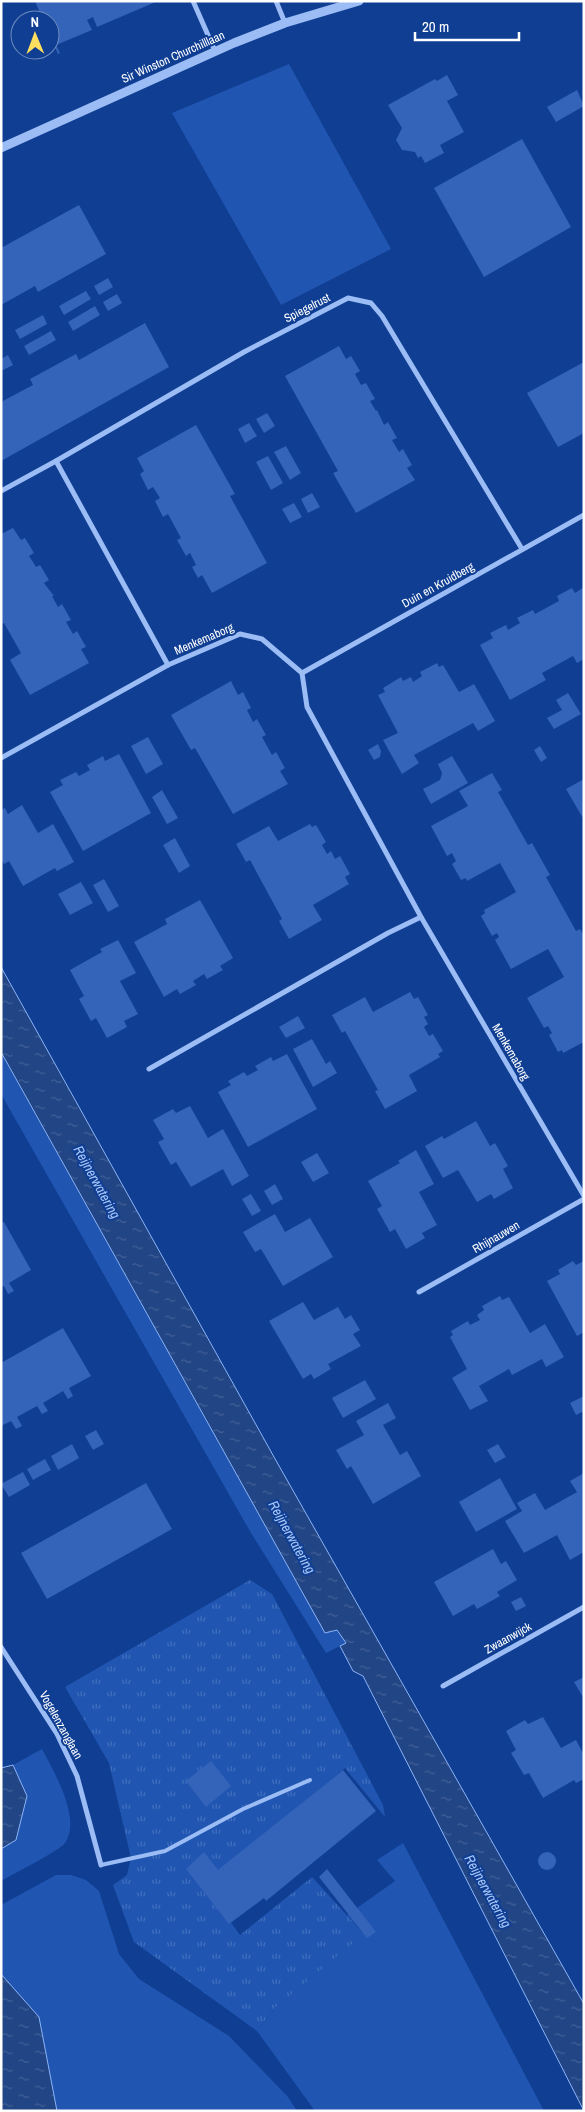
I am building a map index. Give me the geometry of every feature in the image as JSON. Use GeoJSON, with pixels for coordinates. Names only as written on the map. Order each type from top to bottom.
{"type":"FeatureCollection","features":[{"type":"Feature","properties":{"kind":"street"},"geometry":{"type":"LineString","coordinates":[[193,1],[215,51]]}},
{"type":"Feature","properties":{"kind":"street"},"geometry":{"type":"LineString","coordinates":[[276,1],[285,23]]}},
{"type":"Feature","properties":{"kind":"street","name":"Sir Winston Churchilllaan"},"geometry":{"type":"LineString","coordinates":[[1,148],[215,51],[285,23],[359,1]]}},
{"type":"Feature","properties":{"kind":"street","name":"Spiegelrust"},"geometry":{"type":"LineString","coordinates":[[1,490],[56,461],[244,352],[348,298],[371,303],[382,316],[522,549]]}},
{"type":"Feature","properties":{"kind":"street"},"geometry":{"type":"LineString","coordinates":[[56,461],[168,665]]}},
{"type":"Feature","properties":{"kind":"street","name":"Duin en Kruidberg"},"geometry":{"type":"LineString","coordinates":[[302,673],[584,515]]}},
{"type":"Feature","properties":{"kind":"street","name":"Menkemaborg"},"geometry":{"type":"LineString","coordinates":[[1,758],[168,665],[240,634],[262,639],[302,673],[307,707],[420,917],[584,1198]]}},
{"type":"Feature","properties":{"kind":"street"},"geometry":{"type":"LineString","coordinates":[[150,1069],[388,933],[420,917]]}},
{"type":"Feature","properties":{"kind":"street","name":"Rhijnauwen"},"geometry":{"type":"LineString","coordinates":[[419,1292],[584,1198]]}},
{"type":"Feature","properties":{"kind":"street","name":"Zwaanwijck"},"geometry":{"type":"LineString","coordinates":[[443,1686],[584,1607]]}},
{"type":"Feature","properties":{"kind":"street","name":"Vogelenzanglaan"},"geometry":{"type":"LineString","coordinates":[[1,1647],[57,1734],[73,1768],[101,1865]]}},
{"type":"Feature","properties":{"kind":"street"},"geometry":{"type":"LineString","coordinates":[[1,1663],[8,1658]]}},
{"type":"Feature","properties":{"kind":"lane"},"geometry":{"type":"LineString","coordinates":[[101,1865],[164,1851],[243,1809],[310,1780]]}},
{"type":"Feature","properties":{"kind":"green space"},"geometry":{"type":"Polygon","coordinates":[[[289,64],[391,249],[281,305],[172,113],[289,64]]]}},
{"type":"Feature","properties":{"kind":"green space"},"geometry":{"type":"Polygon","coordinates":[[[1,1053],[325,1633],[337,1630],[346,1643],[326,1653],[251,1533],[1,1094],[1,1053]]]}},
{"type":"Feature","properties":{"kind":"green space"},"geometry":{"type":"Polygon","coordinates":[[[250,1580],[272,1594],[383,1805],[385,1817],[345,1768],[203,1884],[240,1935],[312,1877],[364,1934],[276,2007],[257,2031],[134,1942],[113,1885],[127,1875],[131,1858],[109,1763],[65,1687],[250,1580]]]}},
{"type":"Feature","properties":{"kind":"green space"},"geometry":{"type":"Polygon","coordinates":[[[42,1749],[64,1796],[70,1821],[69,1833],[61,1847],[1,1881],[1,1849],[16,1840],[27,1796],[13,1765],[42,1749]]]}},
{"type":"Feature","properties":{"kind":"green space"},"geometry":{"type":"Polygon","coordinates":[[[403,1843],[544,2111],[315,2111],[257,2031],[276,2007],[364,1933],[347,1915],[395,1881],[377,1860],[403,1843]]]}},
{"type":"Feature","properties":{"kind":"green space"},"geometry":{"type":"Polygon","coordinates":[[[56,1875],[71,1875],[86,1880],[99,1891],[119,1954],[139,1979],[229,2036],[288,2097],[297,2111],[57,2111],[39,2017],[1,1974],[1,1905],[56,1875]]]}},
{"type":"Feature","properties":{"kind":"water","name":"Reijnerwatering"},"geometry":{"type":"Polygon","coordinates":[[[1,967],[274,1457],[584,2004],[584,2111],[363,1676],[353,1671],[340,1646],[346,1643],[337,1630],[325,1633],[1,1052],[1,967]]]}},
{"type":"Feature","properties":{"kind":"water"},"geometry":{"type":"Polygon","coordinates":[[[13,1765],[27,1796],[16,1840],[1,1849],[1,1768],[13,1765]]]}},
{"type":"Feature","properties":{"kind":"water"},"geometry":{"type":"Polygon","coordinates":[[[1,1974],[39,2017],[57,2111],[1,2111],[1,1974]]]}},
{"type":"Feature","properties":{"kind":"building"},"geometry":{"type":"Polygon","coordinates":[[[35,1],[158,1],[97,27],[93,17],[87,20],[92,30],[60,43],[60,10],[39,10],[35,1]]]}},
{"type":"Feature","properties":{"kind":"building"},"geometry":{"type":"Polygon","coordinates":[[[447,75],[458,95],[447,101],[464,132],[440,145],[444,153],[425,163],[421,156],[418,158],[415,152],[402,150],[396,140],[402,128],[388,105],[435,79],[437,81],[447,75]]]}},
{"type":"Feature","properties":{"kind":"building"},"geometry":{"type":"Polygon","coordinates":[[[577,90],[584,106],[556,122],[547,107],[577,90]]]}},
{"type":"Feature","properties":{"kind":"building"},"geometry":{"type":"Polygon","coordinates":[[[522,139],[571,227],[484,277],[434,188],[522,139]]]}},
{"type":"Feature","properties":{"kind":"building"},"geometry":{"type":"Polygon","coordinates":[[[79,205],[106,254],[38,292],[35,286],[1,305],[1,248],[79,205]]]}},
{"type":"Feature","properties":{"kind":"building"},"geometry":{"type":"Polygon","coordinates":[[[108,278],[113,287],[99,295],[94,286],[108,278]]]}},
{"type":"Feature","properties":{"kind":"building"},"geometry":{"type":"Polygon","coordinates":[[[86,291],[91,299],[64,315],[59,306],[86,291]]]}},
{"type":"Feature","properties":{"kind":"building"},"geometry":{"type":"Polygon","coordinates":[[[117,294],[122,303],[108,311],[103,302],[117,294]]]}},
{"type":"Feature","properties":{"kind":"building"},"geometry":{"type":"Polygon","coordinates":[[[95,306],[100,315],[73,331],[68,322],[95,306]]]}},
{"type":"Feature","properties":{"kind":"building"},"geometry":{"type":"Polygon","coordinates":[[[43,315],[47,324],[20,339],[15,330],[43,315]]]}},
{"type":"Feature","properties":{"kind":"building"},"geometry":{"type":"Polygon","coordinates":[[[145,323],[169,367],[1,461],[1,402],[33,385],[30,379],[76,354],[79,360],[145,323]]]}},
{"type":"Feature","properties":{"kind":"building"},"geometry":{"type":"Polygon","coordinates":[[[51,331],[56,340],[29,355],[24,346],[51,331]]]}},
{"type":"Feature","properties":{"kind":"building"},"geometry":{"type":"Polygon","coordinates":[[[339,346],[346,359],[351,356],[360,371],[355,374],[361,385],[366,383],[375,399],[370,401],[377,410],[384,425],[388,422],[397,438],[392,440],[399,452],[403,449],[412,465],[407,468],[415,480],[356,513],[333,473],[338,471],[285,376],[339,346]]]}},
{"type":"Feature","properties":{"kind":"building"},"geometry":{"type":"Polygon","coordinates":[[[8,355],[13,365],[1,371],[1,359],[8,355]]]}},
{"type":"Feature","properties":{"kind":"building"},"geometry":{"type":"Polygon","coordinates":[[[584,362],[584,433],[558,447],[527,393],[584,362]]]}},
{"type":"Feature","properties":{"kind":"building"},"geometry":{"type":"Polygon","coordinates":[[[267,413],[275,426],[264,433],[256,419],[267,413]]]}},
{"type":"Feature","properties":{"kind":"building"},"geometry":{"type":"Polygon","coordinates":[[[249,423],[257,436],[245,443],[238,429],[249,423]]]}},
{"type":"Feature","properties":{"kind":"building"},"geometry":{"type":"Polygon","coordinates":[[[196,425],[235,494],[230,496],[267,563],[212,593],[202,575],[198,578],[192,567],[196,565],[190,553],[186,556],[177,540],[181,538],[168,514],[163,517],[155,501],[160,498],[153,487],[148,490],[140,474],[144,471],[137,458],[196,425]]]}},
{"type":"Feature","properties":{"kind":"building"},"geometry":{"type":"Polygon","coordinates":[[[286,446],[301,473],[290,480],[274,452],[286,446]]]}},
{"type":"Feature","properties":{"kind":"building"},"geometry":{"type":"Polygon","coordinates":[[[268,456],[283,483],[271,490],[256,462],[268,456]]]}},
{"type":"Feature","properties":{"kind":"building"},"geometry":{"type":"Polygon","coordinates":[[[312,493],[320,507],[308,513],[301,499],[312,493]]]}},
{"type":"Feature","properties":{"kind":"building"},"geometry":{"type":"Polygon","coordinates":[[[294,503],[302,517],[290,523],[282,509],[294,503]]]}},
{"type":"Feature","properties":{"kind":"building"},"geometry":{"type":"Polygon","coordinates":[[[13,528],[21,540],[25,538],[34,553],[29,556],[36,567],[40,565],[49,580],[44,583],[54,596],[52,596],[58,607],[62,604],[71,620],[66,622],[73,634],[77,631],[86,647],[81,649],[89,663],[30,695],[10,660],[21,653],[4,623],[1,624],[1,534],[13,528]]]}},
{"type":"Feature","properties":{"kind":"building"},"geometry":{"type":"Polygon","coordinates":[[[584,587],[584,659],[577,663],[573,656],[542,673],[546,680],[510,700],[480,645],[493,638],[490,633],[506,625],[508,630],[520,623],[517,618],[533,610],[535,614],[559,601],[557,596],[572,588],[575,593],[584,587]]]}},
{"type":"Feature","properties":{"kind":"building"},"geometry":{"type":"Polygon","coordinates":[[[437,663],[439,667],[443,665],[459,692],[474,684],[495,721],[478,731],[473,723],[414,755],[419,763],[402,774],[383,740],[398,733],[378,695],[385,692],[383,688],[401,677],[403,681],[411,677],[413,682],[422,676],[420,672],[437,663]]]}},
{"type":"Feature","properties":{"kind":"building"},"geometry":{"type":"Polygon","coordinates":[[[231,681],[238,695],[243,692],[251,708],[247,710],[253,722],[257,719],[266,735],[262,737],[272,755],[276,752],[285,768],[280,771],[288,784],[233,814],[195,748],[191,750],[171,715],[231,681]]]}},
{"type":"Feature","properties":{"kind":"building"},"geometry":{"type":"Polygon","coordinates":[[[568,693],[581,714],[554,729],[547,718],[562,710],[556,700],[568,693]]]}},
{"type":"Feature","properties":{"kind":"building"},"geometry":{"type":"Polygon","coordinates":[[[148,737],[163,764],[146,774],[131,746],[148,737]]]}},
{"type":"Feature","properties":{"kind":"building"},"geometry":{"type":"Polygon","coordinates":[[[378,744],[381,751],[380,757],[374,760],[368,750],[378,744]]]}},
{"type":"Feature","properties":{"kind":"building"},"geometry":{"type":"Polygon","coordinates":[[[540,746],[547,758],[541,762],[534,750],[540,746]]]}},
{"type":"Feature","properties":{"kind":"building"},"geometry":{"type":"Polygon","coordinates":[[[119,754],[151,813],[83,851],[50,792],[63,785],[60,780],[76,772],[79,776],[90,770],[87,765],[103,756],[105,761],[119,754]]]}},
{"type":"Feature","properties":{"kind":"building"},"geometry":{"type":"Polygon","coordinates":[[[452,756],[468,783],[431,804],[423,789],[440,780],[442,773],[438,764],[452,756]]]}},
{"type":"Feature","properties":{"kind":"building"},"geometry":{"type":"Polygon","coordinates":[[[492,773],[502,790],[498,792],[528,845],[532,843],[550,875],[546,877],[576,931],[580,929],[584,936],[584,1042],[563,1053],[562,1050],[558,1052],[549,1035],[552,1033],[548,1026],[544,1028],[527,998],[564,977],[548,949],[511,969],[495,940],[499,937],[497,933],[492,936],[481,916],[485,913],[484,910],[516,892],[500,863],[467,881],[466,878],[461,880],[452,864],[456,861],[452,853],[447,856],[431,826],[468,806],[459,791],[492,773]]]}},
{"type":"Feature","properties":{"kind":"building"},"geometry":{"type":"Polygon","coordinates":[[[584,779],[584,820],[566,789],[584,779]]]}},
{"type":"Feature","properties":{"kind":"building"},"geometry":{"type":"Polygon","coordinates":[[[162,790],[178,818],[167,824],[152,797],[162,790]]]}},
{"type":"Feature","properties":{"kind":"building"},"geometry":{"type":"Polygon","coordinates":[[[22,805],[38,833],[53,824],[74,862],[57,871],[55,868],[23,886],[9,861],[4,864],[1,859],[1,810],[5,808],[8,814],[22,805]]]}},
{"type":"Feature","properties":{"kind":"building"},"geometry":{"type":"Polygon","coordinates":[[[310,824],[312,827],[316,825],[326,842],[322,845],[327,854],[331,851],[335,859],[340,856],[350,874],[345,877],[349,884],[313,905],[322,920],[289,939],[279,921],[282,919],[250,860],[246,862],[236,844],[269,826],[278,841],[310,824]]]}},
{"type":"Feature","properties":{"kind":"building"},"geometry":{"type":"Polygon","coordinates":[[[175,838],[190,866],[179,873],[163,845],[175,838]]]}},
{"type":"Feature","properties":{"kind":"building"},"geometry":{"type":"Polygon","coordinates":[[[104,879],[119,906],[108,912],[93,885],[104,879]]]}},
{"type":"Feature","properties":{"kind":"building"},"geometry":{"type":"Polygon","coordinates":[[[81,882],[93,903],[70,915],[58,894],[81,882]]]}},
{"type":"Feature","properties":{"kind":"building"},"geometry":{"type":"Polygon","coordinates":[[[200,900],[233,958],[220,966],[223,970],[207,979],[204,974],[193,981],[196,985],[180,994],[177,989],[164,997],[134,942],[167,924],[165,919],[200,900]]]}},
{"type":"Feature","properties":{"kind":"building"},"geometry":{"type":"Polygon","coordinates":[[[118,940],[136,973],[120,981],[138,1014],[124,1021],[127,1027],[107,1038],[96,1018],[91,1021],[79,999],[84,996],[70,970],[102,952],[100,949],[118,940]]]}},
{"type":"Feature","properties":{"kind":"building"},"geometry":{"type":"Polygon","coordinates":[[[410,992],[414,999],[418,997],[428,1015],[424,1017],[428,1024],[424,1027],[429,1036],[433,1034],[443,1051],[438,1054],[440,1057],[409,1075],[417,1091],[385,1109],[375,1091],[378,1090],[345,1031],[342,1033],[332,1015],[365,997],[373,1012],[410,992]]]}},
{"type":"Feature","properties":{"kind":"building"},"geometry":{"type":"Polygon","coordinates":[[[298,1016],[305,1028],[286,1038],[279,1027],[298,1016]]]}},
{"type":"Feature","properties":{"kind":"building"},"geometry":{"type":"Polygon","coordinates":[[[312,1039],[326,1064],[330,1061],[337,1073],[313,1087],[293,1049],[312,1039]]]}},
{"type":"Feature","properties":{"kind":"building"},"geometry":{"type":"Polygon","coordinates":[[[287,1054],[317,1109],[248,1147],[218,1092],[231,1085],[228,1081],[244,1072],[247,1076],[258,1070],[255,1066],[271,1057],[273,1061],[287,1054]]]}},
{"type":"Feature","properties":{"kind":"building"},"geometry":{"type":"Polygon","coordinates":[[[190,1106],[208,1138],[223,1129],[249,1176],[232,1186],[223,1169],[191,1187],[176,1162],[171,1165],[158,1142],[164,1139],[153,1120],[173,1109],[176,1113],[190,1106]]]}},
{"type":"Feature","properties":{"kind":"building"},"geometry":{"type":"Polygon","coordinates":[[[476,1121],[490,1146],[495,1143],[508,1166],[503,1169],[513,1188],[494,1199],[491,1194],[477,1202],[458,1170],[443,1178],[425,1146],[442,1136],[444,1139],[476,1121]]]}},
{"type":"Feature","properties":{"kind":"building"},"geometry":{"type":"Polygon","coordinates":[[[416,1150],[434,1184],[419,1192],[437,1225],[422,1233],[425,1238],[406,1249],[395,1229],[390,1232],[377,1209],[382,1206],[368,1181],[400,1163],[398,1161],[416,1150]]]}},
{"type":"Feature","properties":{"kind":"building"},"geometry":{"type":"Polygon","coordinates":[[[317,1153],[329,1173],[313,1182],[301,1162],[317,1153]]]}},
{"type":"Feature","properties":{"kind":"building"},"geometry":{"type":"Polygon","coordinates":[[[275,1184],[283,1199],[272,1205],[264,1191],[275,1184]]]}},
{"type":"Feature","properties":{"kind":"building"},"geometry":{"type":"Polygon","coordinates":[[[251,1194],[261,1211],[252,1216],[242,1199],[251,1194]]]}},
{"type":"Feature","properties":{"kind":"building"},"geometry":{"type":"Polygon","coordinates":[[[275,1214],[285,1232],[310,1218],[333,1257],[283,1286],[261,1249],[255,1252],[243,1232],[275,1214]]]}},
{"type":"Feature","properties":{"kind":"building"},"geometry":{"type":"Polygon","coordinates":[[[4,1222],[31,1270],[9,1283],[14,1291],[8,1294],[4,1286],[1,1288],[1,1223],[4,1222]]]}},
{"type":"Feature","properties":{"kind":"building"},"geometry":{"type":"Polygon","coordinates":[[[573,1261],[576,1265],[584,1261],[584,1332],[577,1336],[547,1281],[560,1274],[558,1270],[573,1261]]]}},
{"type":"Feature","properties":{"kind":"building"},"geometry":{"type":"Polygon","coordinates":[[[500,1296],[502,1300],[509,1297],[530,1333],[545,1324],[564,1357],[546,1367],[542,1359],[512,1375],[509,1369],[479,1386],[488,1401],[470,1410],[452,1378],[467,1369],[450,1337],[453,1335],[451,1331],[468,1321],[470,1325],[480,1320],[477,1315],[484,1310],[482,1306],[500,1296]]]}},
{"type":"Feature","properties":{"kind":"building"},"geometry":{"type":"Polygon","coordinates":[[[303,1302],[314,1320],[338,1307],[345,1319],[351,1315],[360,1330],[353,1334],[361,1346],[328,1364],[331,1369],[314,1379],[311,1374],[303,1379],[269,1321],[303,1302]]]}},
{"type":"Feature","properties":{"kind":"building"},"geometry":{"type":"Polygon","coordinates":[[[63,1328],[91,1376],[69,1388],[73,1396],[68,1399],[63,1391],[43,1403],[48,1411],[42,1414],[37,1406],[17,1417],[22,1426],[16,1429],[11,1421],[1,1426],[1,1363],[63,1328]]]}},
{"type":"Feature","properties":{"kind":"building"},"geometry":{"type":"Polygon","coordinates":[[[365,1380],[376,1399],[343,1418],[332,1398],[365,1380]]]}},
{"type":"Feature","properties":{"kind":"building"},"geometry":{"type":"Polygon","coordinates":[[[584,1396],[584,1411],[576,1415],[570,1403],[584,1396]]]}},
{"type":"Feature","properties":{"kind":"building"},"geometry":{"type":"Polygon","coordinates":[[[388,1403],[396,1418],[383,1425],[400,1455],[407,1451],[421,1476],[373,1504],[351,1466],[347,1469],[336,1450],[364,1435],[356,1421],[388,1403]]]}},
{"type":"Feature","properties":{"kind":"building"},"geometry":{"type":"Polygon","coordinates":[[[96,1430],[104,1444],[93,1450],[85,1436],[96,1430]]]}},
{"type":"Feature","properties":{"kind":"building"},"geometry":{"type":"Polygon","coordinates":[[[72,1444],[79,1458],[58,1470],[51,1456],[72,1444]]]}},
{"type":"Feature","properties":{"kind":"building"},"geometry":{"type":"Polygon","coordinates":[[[498,1444],[506,1457],[495,1463],[487,1450],[498,1444]]]}},
{"type":"Feature","properties":{"kind":"building"},"geometry":{"type":"Polygon","coordinates":[[[45,1459],[51,1470],[33,1480],[27,1469],[45,1459]]]}},
{"type":"Feature","properties":{"kind":"building"},"geometry":{"type":"Polygon","coordinates":[[[23,1472],[30,1485],[9,1497],[1,1484],[23,1472]]]}},
{"type":"Feature","properties":{"kind":"building"},"geometry":{"type":"Polygon","coordinates":[[[584,1473],[584,1552],[570,1560],[557,1535],[524,1553],[505,1521],[522,1511],[517,1503],[535,1493],[545,1510],[577,1492],[570,1481],[584,1473]]]}},
{"type":"Feature","properties":{"kind":"building"},"geometry":{"type":"Polygon","coordinates":[[[500,1478],[517,1509],[476,1532],[459,1502],[500,1478]]]}},
{"type":"Feature","properties":{"kind":"building"},"geometry":{"type":"Polygon","coordinates":[[[146,1483],[172,1529],[47,1599],[21,1553],[146,1483]]]}},
{"type":"Feature","properties":{"kind":"building"},"geometry":{"type":"Polygon","coordinates":[[[493,1549],[501,1564],[506,1561],[517,1580],[497,1592],[500,1596],[477,1609],[474,1604],[453,1616],[434,1582],[493,1549]]]}},
{"type":"Feature","properties":{"kind":"building"},"geometry":{"type":"Polygon","coordinates":[[[521,1597],[526,1606],[516,1611],[511,1602],[521,1597]]]}},
{"type":"Feature","properties":{"kind":"building"},"geometry":{"type":"Polygon","coordinates":[[[584,1677],[584,1699],[574,1682],[584,1677]]]}},
{"type":"Feature","properties":{"kind":"building"},"geometry":{"type":"Polygon","coordinates":[[[543,1717],[561,1748],[576,1740],[584,1755],[584,1779],[576,1783],[574,1780],[543,1798],[529,1773],[524,1775],[511,1753],[516,1750],[506,1731],[525,1720],[528,1724],[543,1717]]]}},
{"type":"Feature","properties":{"kind":"building"},"geometry":{"type":"Polygon","coordinates":[[[211,1761],[231,1786],[206,1807],[186,1781],[211,1761]]]}},
{"type":"Feature","properties":{"kind":"building"},"geometry":{"type":"Polygon","coordinates":[[[343,1770],[376,1811],[266,1901],[264,1898],[229,1924],[186,1869],[204,1852],[218,1870],[343,1770]]]}},
{"type":"Feature","properties":{"kind":"building"},"geometry":{"type":"Polygon","coordinates":[[[543,1852],[551,1852],[556,1857],[554,1868],[543,1870],[538,1865],[538,1857],[543,1852]]]}},
{"type":"Feature","properties":{"kind":"building"},"geometry":{"type":"Polygon","coordinates":[[[327,1869],[376,1932],[367,1938],[319,1877],[327,1869]]]}}]}
